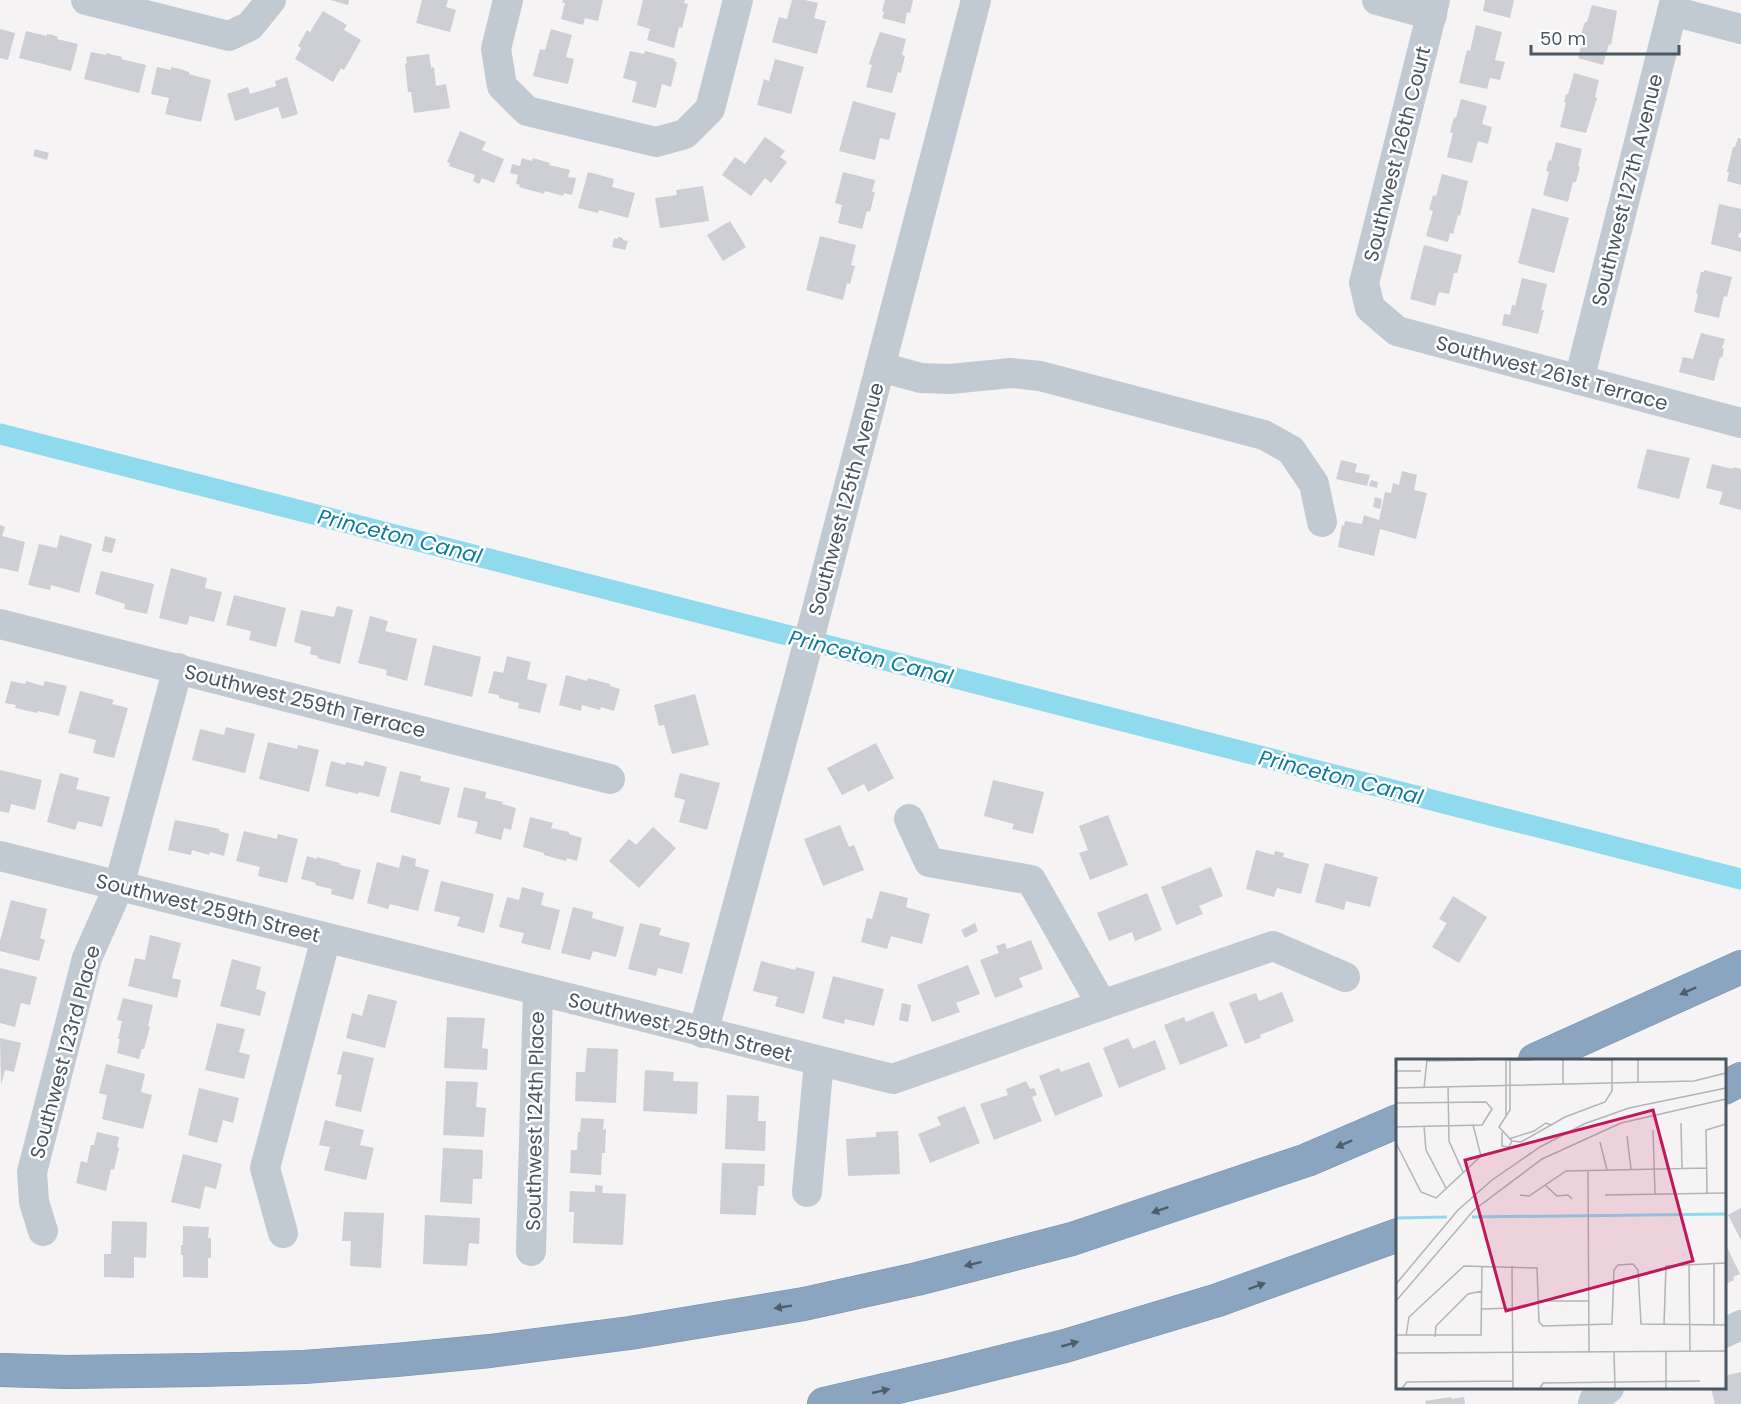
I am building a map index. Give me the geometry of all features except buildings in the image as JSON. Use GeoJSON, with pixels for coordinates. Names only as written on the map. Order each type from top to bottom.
{"type":"FeatureCollection","features":[{"type":"Feature","properties":{"kind":"highway"},"geometry":{"type":"LineString","coordinates":[[1537,1059],[1741,967]]}},
{"type":"Feature","properties":{"kind":"highway"},"geometry":{"type":"LineString","coordinates":[[1726,1087],[1741,1079]]}},
{"type":"Feature","properties":{"kind":"highway"},"geometry":{"type":"LineString","coordinates":[[0,1370],[68,1372],[200,1370],[304,1367],[396,1360],[490,1351],[630,1333],[804,1304],[916,1279],[1072,1239],[1307,1160],[1396,1122]]}},
{"type":"Feature","properties":{"kind":"highway"},"geometry":{"type":"LineString","coordinates":[[824,1404],[1065,1346],[1218,1300],[1396,1236]]}},
{"type":"Feature","properties":{"kind":"street"},"geometry":{"type":"LineString","coordinates":[[86,0],[229,36],[250,26],[271,0]]}},
{"type":"Feature","properties":{"kind":"street"},"geometry":{"type":"LineString","coordinates":[[508,0],[496,49],[502,86],[527,111],[657,142],[685,134],[710,109],[738,0]]}},
{"type":"Feature","properties":{"kind":"street","name":"Southwest 125th Avenue"},"geometry":{"type":"LineString","coordinates":[[704,1033],[976,0]]}},
{"type":"Feature","properties":{"kind":"street"},"geometry":{"type":"LineString","coordinates":[[1377,0],[1433,7]]}},
{"type":"Feature","properties":{"kind":"street"},"geometry":{"type":"LineString","coordinates":[[1673,6],[1741,29]]}},
{"type":"Feature","properties":{"kind":"street","name":"Southwest 127th Avenue"},"geometry":{"type":"LineString","coordinates":[[1579,380],[1673,6]]}},
{"type":"Feature","properties":{"kind":"street","name":"Southwest 126th Court"},"geometry":{"type":"LineString","coordinates":[[1370,308],[1364,283],[1433,7]]}},
{"type":"Feature","properties":{"kind":"street","name":"Southwest 261st Terrace"},"geometry":{"type":"LineString","coordinates":[[1370,308],[1397,331],[1741,423]]}},
{"type":"Feature","properties":{"kind":"street"},"geometry":{"type":"LineString","coordinates":[[880,367],[921,378],[950,379],[1011,374],[1040,376],[1264,435],[1291,450],[1314,484],[1322,522]]}},
{"type":"Feature","properties":{"kind":"street","name":"Southwest 259th Terrace"},"geometry":{"type":"LineString","coordinates":[[0,624],[610,779]]}},
{"type":"Feature","properties":{"kind":"street","name":"Southwest 123rd Place"},"geometry":{"type":"LineString","coordinates":[[43,1231],[34,1202],[32,1172],[87,958],[119,886],[178,668]]}},
{"type":"Feature","properties":{"kind":"street"},"geometry":{"type":"LineString","coordinates":[[909,819],[929,862],[1031,880],[1102,1005]]}},
{"type":"Feature","properties":{"kind":"street","name":"Southwest 259th Street"},"geometry":{"type":"LineString","coordinates":[[0,856],[893,1079],[1273,946],[1346,977]]}},
{"type":"Feature","properties":{"kind":"street"},"geometry":{"type":"LineString","coordinates":[[283,1233],[265,1168],[326,938]]}},
{"type":"Feature","properties":{"kind":"street","name":"Southwest 124th Place"},"geometry":{"type":"LineString","coordinates":[[531,1251],[538,991]]}},
{"type":"Feature","properties":{"kind":"street"},"geometry":{"type":"LineString","coordinates":[[807,1192],[819,1061]]}},
{"type":"Feature","properties":{"kind":"street"},"geometry":{"type":"LineString","coordinates":[[1726,1332],[1741,1325]]}},
{"type":"Feature","properties":{"kind":"waterway","name":"Princeton Canal"},"geometry":{"type":"LineString","coordinates":[[0,434],[1741,879]]}}]}
